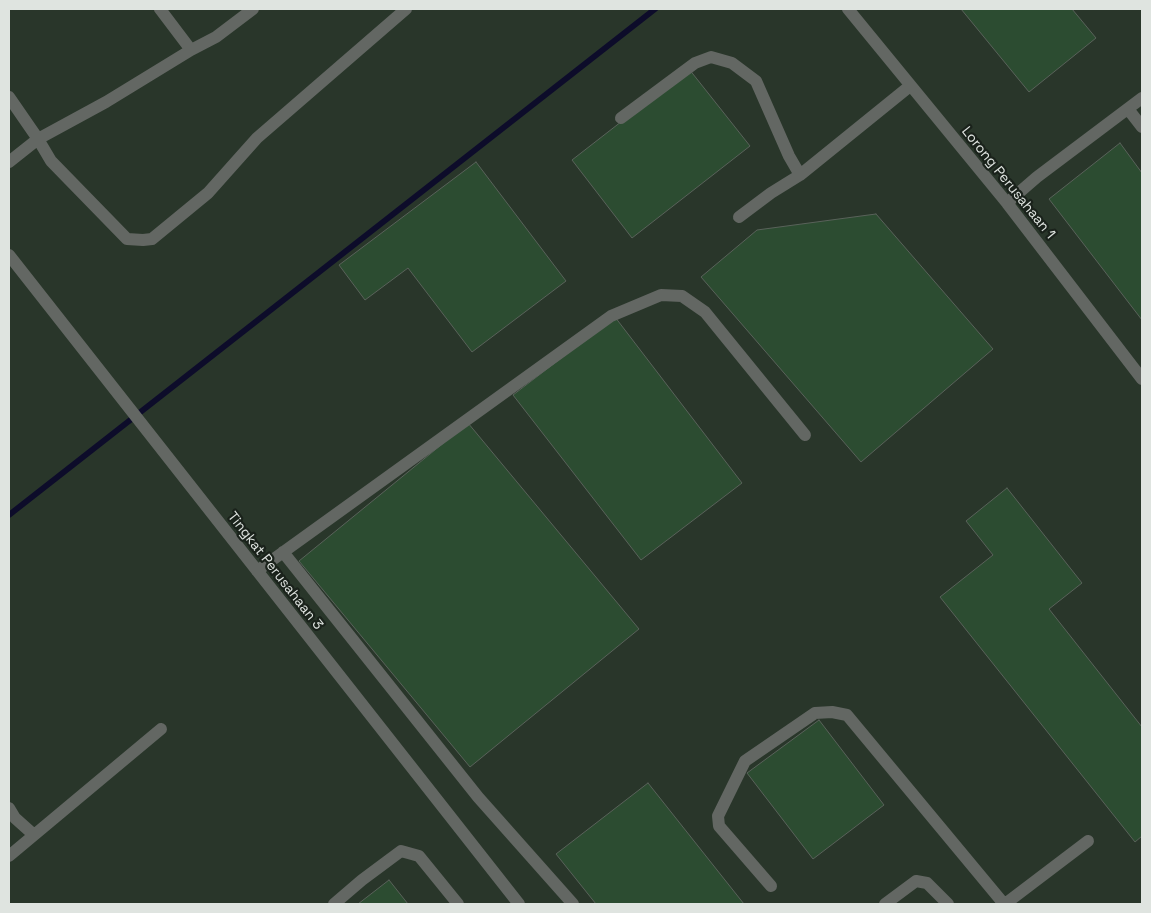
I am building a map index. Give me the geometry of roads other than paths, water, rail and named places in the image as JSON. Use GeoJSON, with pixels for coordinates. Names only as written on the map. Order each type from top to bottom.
{"type":"FeatureCollection","features":[{"type":"Feature","properties":{"kind":"street"},"geometry":{"type":"LineString","coordinates":[[160,9],[190,50]]}},
{"type":"Feature","properties":{"kind":"street"},"geometry":{"type":"LineString","coordinates":[[9,162],[38,139],[106,102],[190,50],[216,37],[253,9]]}},
{"type":"Feature","properties":{"kind":"street"},"geometry":{"type":"LineString","coordinates":[[9,97],[51,161],[128,238],[152,239],[208,193],[257,138],[406,9]]}},
{"type":"Feature","properties":{"kind":"street","name":"Lorong Perusahaan 1"},"geometry":{"type":"LineString","coordinates":[[848,9],[1007,203],[1142,379]]}},
{"type":"Feature","properties":{"kind":"street"},"geometry":{"type":"LineString","coordinates":[[621,118],[695,64],[711,57],[732,62],[756,82],[800,176]]}},
{"type":"Feature","properties":{"kind":"street"},"geometry":{"type":"LineString","coordinates":[[739,217],[771,193],[800,176],[910,86]]}},
{"type":"Feature","properties":{"kind":"street"},"geometry":{"type":"LineString","coordinates":[[1007,203],[1037,177],[1142,98]]}},
{"type":"Feature","properties":{"kind":"street"},"geometry":{"type":"LineString","coordinates":[[1128,109],[1142,127]]}},
{"type":"Feature","properties":{"kind":"street","name":"Tingkat Perusahaan 3"},"geometry":{"type":"LineString","coordinates":[[9,254],[100,373],[519,904]]}},
{"type":"Feature","properties":{"kind":"street"},"geometry":{"type":"LineString","coordinates":[[257,571],[611,316],[661,295],[682,296],[705,312],[805,435]]}},
{"type":"Feature","properties":{"kind":"street"},"geometry":{"type":"LineString","coordinates":[[283,552],[478,797],[573,904]]}},
{"type":"Feature","properties":{"kind":"street"},"geometry":{"type":"LineString","coordinates":[[771,886],[719,826],[718,816],[745,761],[815,713],[832,712],[847,715],[1004,904],[1088,840]]}},
{"type":"Feature","properties":{"kind":"street"},"geometry":{"type":"LineString","coordinates":[[9,856],[161,730]]}},
{"type":"Feature","properties":{"kind":"street"},"geometry":{"type":"LineString","coordinates":[[9,808],[15,818],[34,835]]}},
{"type":"Feature","properties":{"kind":"street"},"geometry":{"type":"LineString","coordinates":[[334,904],[401,851],[420,856],[458,904]]}},
{"type":"Feature","properties":{"kind":"street"},"geometry":{"type":"LineString","coordinates":[[885,904],[916,881],[927,883],[948,904]]}},
{"type":"Feature","properties":{"kind":"waterway"},"geometry":{"type":"LineString","coordinates":[[9,515],[655,9]]}}]}
